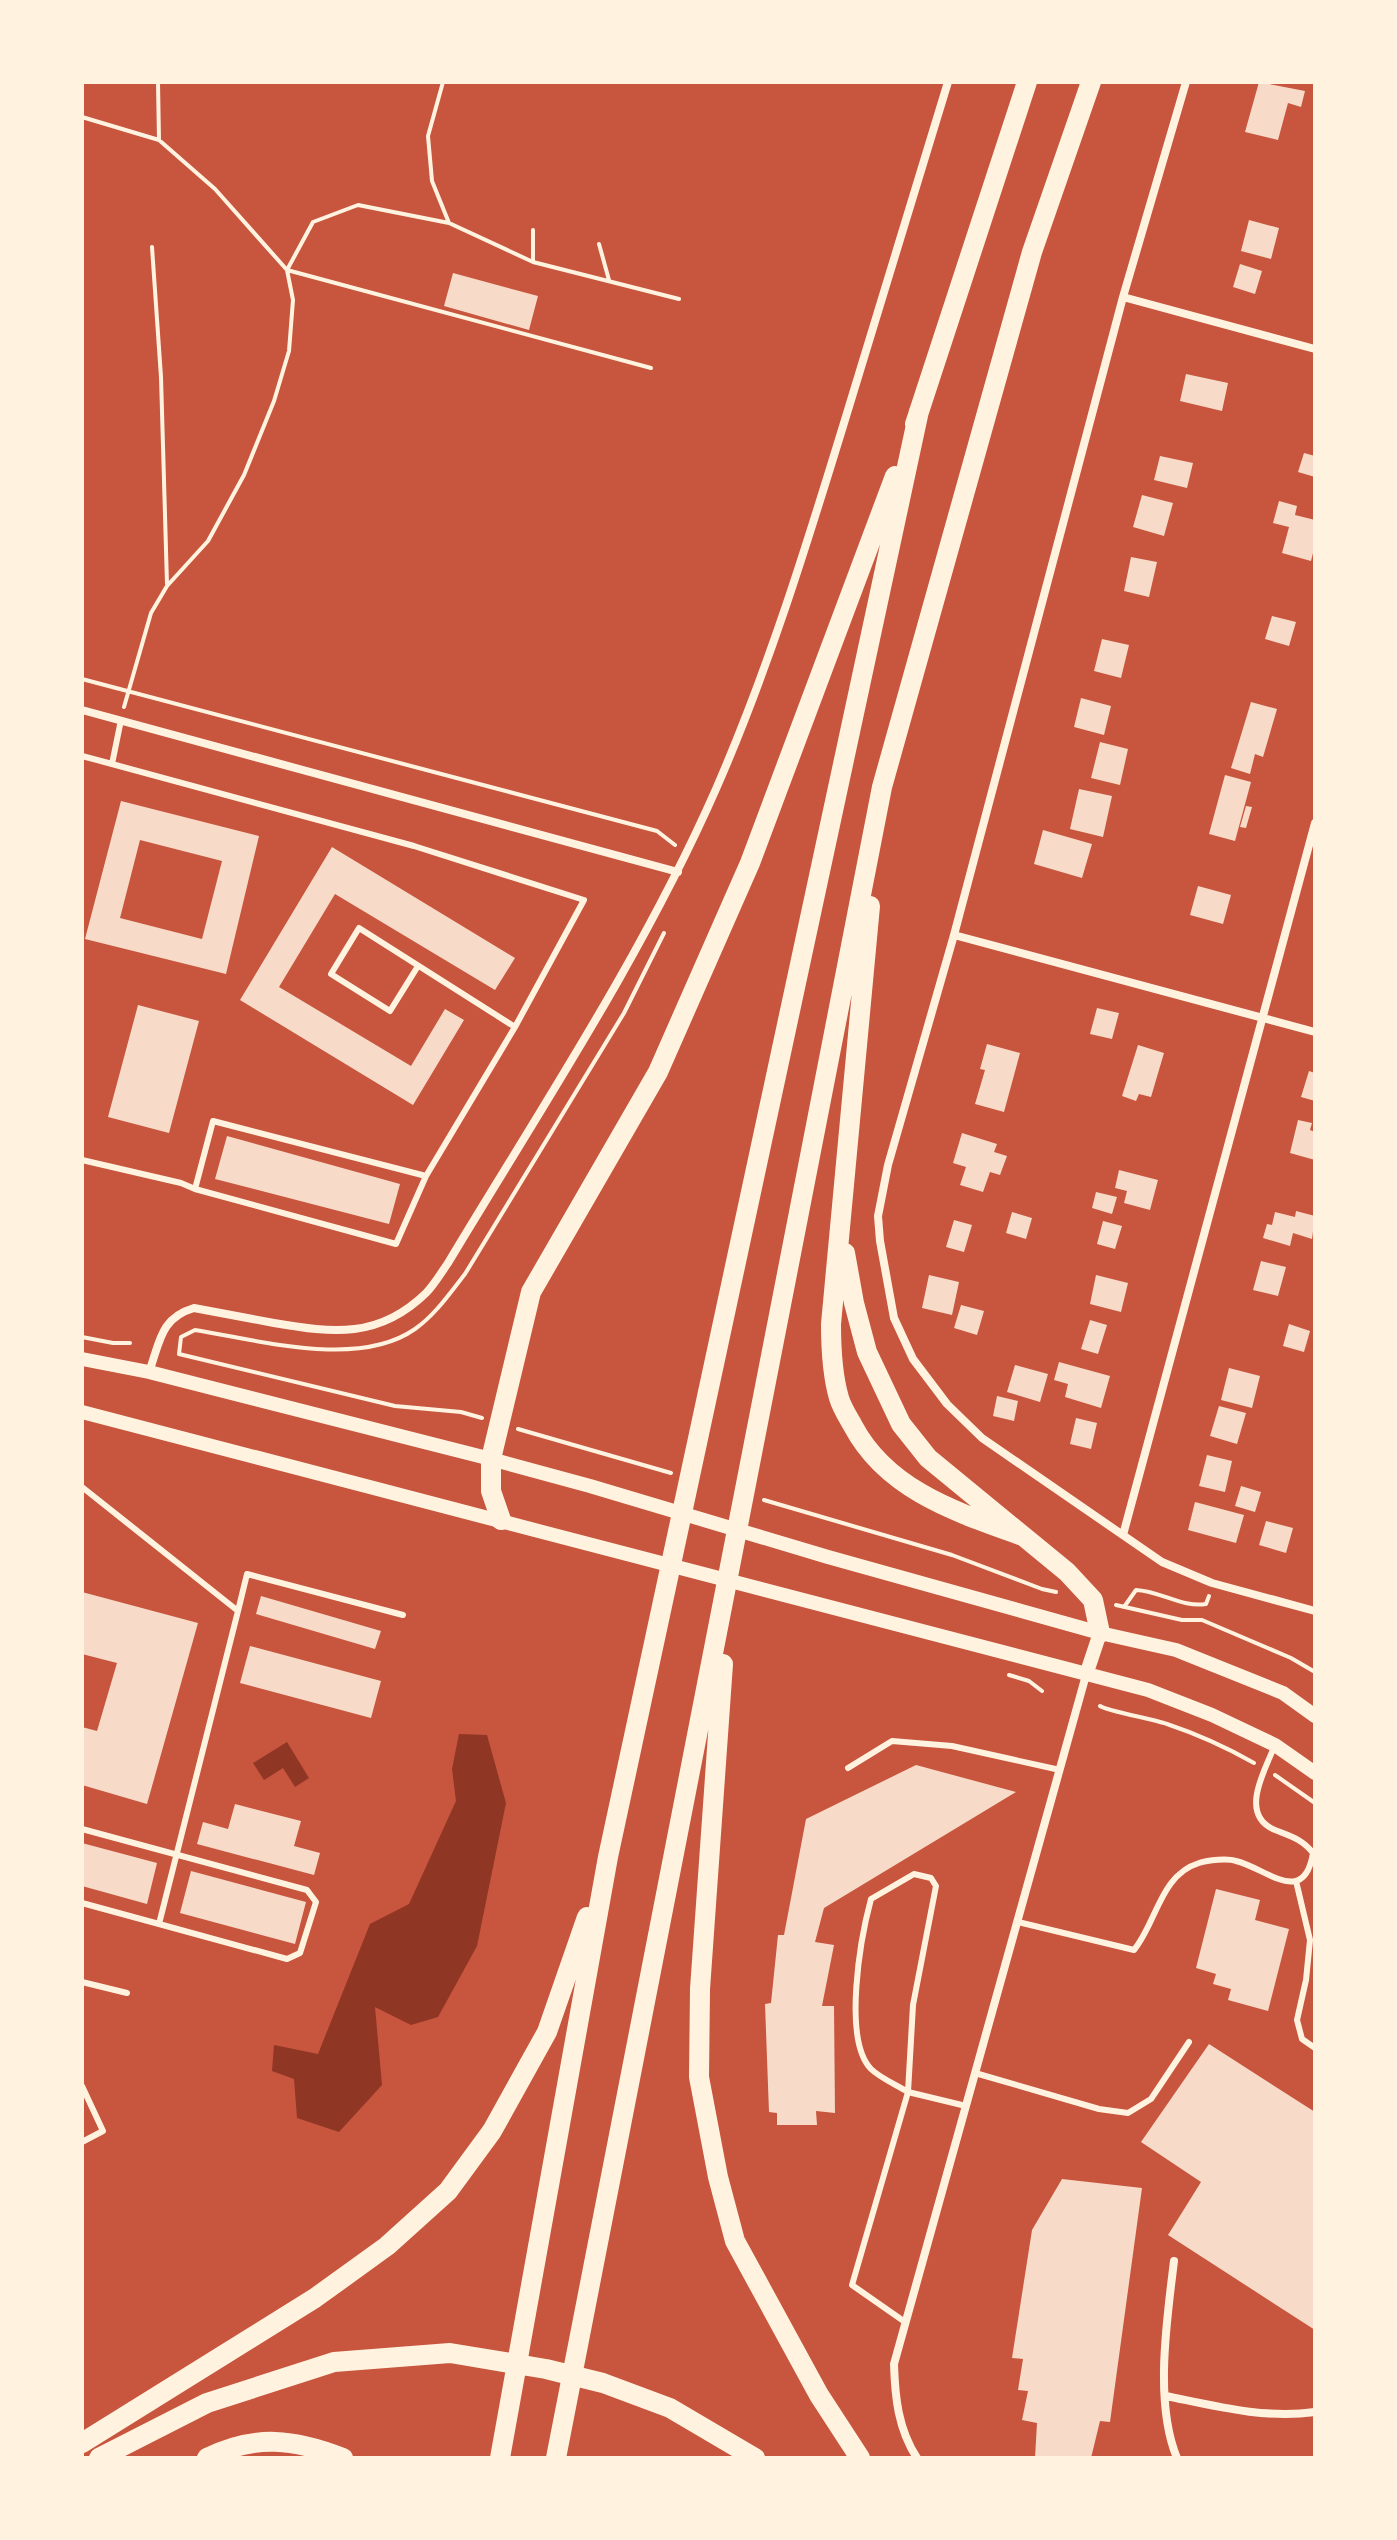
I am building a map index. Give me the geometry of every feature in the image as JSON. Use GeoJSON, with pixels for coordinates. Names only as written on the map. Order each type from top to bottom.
{"type":"FeatureCollection","features":[{"type":"Feature","properties":{"kind":"highway"},"geometry":{"type":"LineString","coordinates":[[501,1520],[491,1491],[491,1459],[531,1292],[664,1058],[750,863],[919,411],[1027,82]]}},
{"type":"Feature","properties":{"kind":"highway"},"geometry":{"type":"LineString","coordinates":[[556,2458],[882,787],[1032,252],[1091,82]]}},
{"type":"Feature","properties":{"kind":"highway"},"geometry":{"type":"LineString","coordinates":[[500,2458],[608,1857],[919,411]]}},
{"type":"Feature","properties":{"kind":"highway"},"geometry":{"type":"LineString","coordinates":[[882,787],[831,1324],[832,1365],[840,1401],[859,1436],[878,1461],[913,1490],[950,1510],[1020,1535]]}},
{"type":"Feature","properties":{"kind":"highway"},"geometry":{"type":"LineString","coordinates":[[842,1232],[854,1303],[867,1352],[901,1424],[928,1458],[1067,1572],[1093,1600],[1100,1633]]}},
{"type":"Feature","properties":{"kind":"highway"},"geometry":{"type":"LineString","coordinates":[[729,1578],[700,1989],[699,2077],[718,2177],[735,2241],[811,2382],[860,2458]]}},
{"type":"Feature","properties":{"kind":"highway"},"geometry":{"type":"LineString","coordinates":[[82,2443],[315,2298],[387,2246],[448,2191],[492,2131],[547,2032],[608,1857]]}},
{"type":"Feature","properties":{"kind":"highway"},"geometry":{"type":"LineString","coordinates":[[99,2458],[207,2403],[334,2362],[450,2353],[546,2369],[603,2383],[670,2408],[755,2458]]}},
{"type":"Feature","properties":{"kind":"highway"},"geometry":{"type":"LineString","coordinates":[[716,2435],[747,2458]]}},
{"type":"Feature","properties":{"kind":"highway"},"geometry":{"type":"LineString","coordinates":[[207,2458],[250,2442],[281,2440],[317,2447],[343,2458]]}},
{"type":"Feature","properties":{"kind":"street"},"geometry":{"type":"LineString","coordinates":[[149,1372],[167,1324],[176,1314],[194,1308],[327,1332],[356,1330],[405,1310],[427,1292],[448,1263],[607,998],[678,872],[716,789],[769,657],[800,567],[948,82]]}},
{"type":"Feature","properties":{"kind":"street"},"geometry":{"type":"LineString","coordinates":[[1186,82],[1123,297],[954,935],[882,1192],[878,1216],[880,1241],[894,1318],[913,1359],[947,1404],[982,1438],[1162,1562],[1212,1583],[1315,1611]]}},
{"type":"Feature","properties":{"kind":"street"},"geometry":{"type":"LineString","coordinates":[[1123,297],[1315,349]]}},
{"type":"Feature","properties":{"kind":"street"},"geometry":{"type":"LineString","coordinates":[[82,710],[678,872]]}},
{"type":"Feature","properties":{"kind":"street"},"geometry":{"type":"LineString","coordinates":[[1123,1535],[1315,823]]}},
{"type":"Feature","properties":{"kind":"street"},"geometry":{"type":"LineString","coordinates":[[954,935],[1315,1032]]}},
{"type":"Feature","properties":{"kind":"street"},"geometry":{"type":"LineString","coordinates":[[82,1359],[149,1372],[491,1459],[1100,1633],[1176,1650],[1283,1693],[1315,1716]]}},
{"type":"Feature","properties":{"kind":"street"},"geometry":{"type":"LineString","coordinates":[[82,1412],[1148,1690],[1212,1715],[1275,1745],[1315,1773]]}},
{"type":"Feature","properties":{"kind":"street"},"geometry":{"type":"LineString","coordinates":[[917,2458],[895,2403],[894,2364],[1100,1633]]}},
{"type":"Feature","properties":{"kind":"street"},"geometry":{"type":"LineString","coordinates":[[1174,2261],[1164,2342],[1166,2396],[1172,2447],[1177,2458]]}},
{"type":"Feature","properties":{"kind":"street"},"geometry":{"type":"LineString","coordinates":[[1166,2396],[1242,2412],[1289,2415],[1315,2412]]}},
{"type":"Feature","properties":{"kind":"lane"},"geometry":{"type":"LineString","coordinates":[[112,764],[121,720]]}},
{"type":"Feature","properties":{"kind":"lane"},"geometry":{"type":"LineString","coordinates":[[82,756],[414,846],[584,900],[515,1027],[426,1176],[396,1244],[181,1183],[83,1163]]}},
{"type":"Feature","properties":{"kind":"lane"},"geometry":{"type":"LineString","coordinates":[[418,966],[390,1011],[331,974],[359,928],[515,1027]]}},
{"type":"Feature","properties":{"kind":"lane"},"geometry":{"type":"LineString","coordinates":[[195,1189],[213,1121],[426,1176]]}},
{"type":"Feature","properties":{"kind":"lane"},"geometry":{"type":"LineString","coordinates":[[82,1487],[238,1611]]}},
{"type":"Feature","properties":{"kind":"lane"},"geometry":{"type":"LineString","coordinates":[[159,1924],[247,1574],[403,1615]]}},
{"type":"Feature","properties":{"kind":"lane"},"geometry":{"type":"LineString","coordinates":[[848,1768],[892,1741],[952,1746],[1060,1770]]}},
{"type":"Feature","properties":{"kind":"lane"},"geometry":{"type":"LineString","coordinates":[[1018,1922],[1134,1950],[1145,1937],[1170,1884],[1176,1876],[1199,1862],[1235,1860],[1285,1883],[1296,1881],[1310,1868],[1313,1853],[1304,1842],[1266,1827],[1260,1819],[1255,1796],[1275,1745]]}},
{"type":"Feature","properties":{"kind":"lane"},"geometry":{"type":"LineString","coordinates":[[82,1829],[307,1890],[316,1902],[300,1953],[287,1959],[82,1903]]}},
{"type":"Feature","properties":{"kind":"lane"},"geometry":{"type":"LineString","coordinates":[[905,2322],[852,2285],[908,2092],[913,2005],[936,1886],[931,1878],[914,1874],[871,1899],[856,1988],[857,2041],[870,2068],[908,2092],[966,2106]]}},
{"type":"Feature","properties":{"kind":"lane"},"geometry":{"type":"LineString","coordinates":[[1296,1881],[1310,1940],[1306,1980],[1297,2020],[1302,2039],[1315,2048]]}},
{"type":"Feature","properties":{"kind":"lane"},"geometry":{"type":"LineString","coordinates":[[82,1982],[127,1993]]}},
{"type":"Feature","properties":{"kind":"lane"},"geometry":{"type":"LineString","coordinates":[[975,2073],[1099,2109],[1128,2113],[1151,2099],[1189,2042]]}},
{"type":"Feature","properties":{"kind":"lane"},"geometry":{"type":"LineString","coordinates":[[82,2086],[103,2131],[82,2142]]}},
{"type":"Feature","properties":{"kind":"path"},"geometry":{"type":"LineString","coordinates":[[158,82],[159,140]]}},
{"type":"Feature","properties":{"kind":"path"},"geometry":{"type":"LineString","coordinates":[[443,82],[428,136],[432,181],[449,223]]}},
{"type":"Feature","properties":{"kind":"path"},"geometry":{"type":"LineString","coordinates":[[82,117],[159,140],[215,189],[287,270],[293,300],[289,351],[274,401],[244,475],[208,541],[167,586],[151,613],[121,720]]}},
{"type":"Feature","properties":{"kind":"path"},"geometry":{"type":"LineString","coordinates":[[287,270],[313,222],[358,205],[449,223],[533,262],[679,299]]}},
{"type":"Feature","properties":{"kind":"path"},"geometry":{"type":"LineString","coordinates":[[533,230],[533,262]]}},
{"type":"Feature","properties":{"kind":"path"},"geometry":{"type":"LineString","coordinates":[[599,244],[609,280]]}},
{"type":"Feature","properties":{"kind":"path"},"geometry":{"type":"LineString","coordinates":[[152,247],[161,377],[167,586]]}},
{"type":"Feature","properties":{"kind":"path"},"geometry":{"type":"LineString","coordinates":[[287,270],[651,368]]}},
{"type":"Feature","properties":{"kind":"path"},"geometry":{"type":"LineString","coordinates":[[82,679],[657,831],[686,854]]}},
{"type":"Feature","properties":{"kind":"path"},"geometry":{"type":"LineString","coordinates":[[461,1412],[395,1406],[179,1354],[181,1337],[195,1330],[326,1351],[378,1344],[413,1330],[441,1305],[465,1274],[624,1013],[664,933]]}},
{"type":"Feature","properties":{"kind":"path"},"geometry":{"type":"LineString","coordinates":[[82,1337],[130,1343]]}},
{"type":"Feature","properties":{"kind":"path"},"geometry":{"type":"LineString","coordinates":[[522,1430],[671,1473]]}},
{"type":"Feature","properties":{"kind":"path"},"geometry":{"type":"LineString","coordinates":[[761,1500],[952,1555],[1042,1589],[1066,1594]]}},
{"type":"Feature","properties":{"kind":"path"},"geometry":{"type":"LineString","coordinates":[[1212,1583],[1206,1604],[1196,1605],[1147,1590],[1136,1590],[1124,1607],[1182,1620],[1202,1620],[1291,1658],[1315,1672]]}},
{"type":"Feature","properties":{"kind":"path"},"geometry":{"type":"LineString","coordinates":[[997,1671],[1029,1681],[1042,1691]]}},
{"type":"Feature","properties":{"kind":"path"},"geometry":{"type":"LineString","coordinates":[[1100,1706],[1168,1724],[1209,1740],[1265,1769],[1315,1803]]}},
{"type":"Feature","properties":{"kind":"shaded area"},"geometry":{"type":"Polygon","coordinates":[[[459,1734],[487,1735],[506,1803],[477,1946],[438,2017],[411,2025],[375,2007],[382,2085],[339,2132],[297,2118],[294,2079],[272,2071],[274,2045],[318,2054],[370,1924],[409,1904],[456,1801],[452,1769],[459,1734]]]}},
{"type":"Feature","properties":{"kind":"shaded area"},"geometry":{"type":"Polygon","coordinates":[[[287,1742],[309,1778],[295,1787],[283,1768],[264,1780],[253,1763],[287,1742]]]}},
{"type":"Feature","properties":{"kind":"building"},"geometry":{"type":"Polygon","coordinates":[[[1259,82],[1305,91],[1301,107],[1288,103],[1278,140],[1245,132],[1259,82]]]}},
{"type":"Feature","properties":{"kind":"building"},"geometry":{"type":"Polygon","coordinates":[[[1249,220],[1279,228],[1271,259],[1241,251],[1249,220]]]}},
{"type":"Feature","properties":{"kind":"building"},"geometry":{"type":"Polygon","coordinates":[[[1240,264],[1262,271],[1255,294],[1233,287],[1240,264]]]}},
{"type":"Feature","properties":{"kind":"building"},"geometry":{"type":"Polygon","coordinates":[[[453,273],[538,296],[529,330],[444,306],[453,273]]]}},
{"type":"Feature","properties":{"kind":"building"},"geometry":{"type":"Polygon","coordinates":[[[1186,374],[1228,383],[1222,411],[1180,401],[1186,374]]]}},
{"type":"Feature","properties":{"kind":"building"},"geometry":{"type":"Polygon","coordinates":[[[1304,453],[1315,456],[1315,477],[1298,472],[1304,453]]]}},
{"type":"Feature","properties":{"kind":"building"},"geometry":{"type":"Polygon","coordinates":[[[1160,456],[1193,463],[1187,488],[1154,480],[1160,456]]]}},
{"type":"Feature","properties":{"kind":"building"},"geometry":{"type":"Polygon","coordinates":[[[1142,495],[1173,503],[1164,536],[1133,527],[1142,495]]]}},
{"type":"Feature","properties":{"kind":"building"},"geometry":{"type":"Polygon","coordinates":[[[1279,501],[1297,506],[1295,515],[1315,520],[1315,545],[1311,561],[1282,553],[1289,527],[1273,523],[1279,501]]]}},
{"type":"Feature","properties":{"kind":"building"},"geometry":{"type":"Polygon","coordinates":[[[1131,557],[1157,562],[1149,597],[1124,591],[1131,557]]]}},
{"type":"Feature","properties":{"kind":"building"},"geometry":{"type":"Polygon","coordinates":[[[1272,616],[1296,622],[1289,646],[1265,639],[1272,616]]]}},
{"type":"Feature","properties":{"kind":"building"},"geometry":{"type":"Polygon","coordinates":[[[1102,639],[1129,645],[1121,678],[1094,671],[1102,639]]]}},
{"type":"Feature","properties":{"kind":"building"},"geometry":{"type":"Polygon","coordinates":[[[1081,698],[1111,706],[1104,735],[1074,727],[1081,698]]]}},
{"type":"Feature","properties":{"kind":"building"},"geometry":{"type":"Polygon","coordinates":[[[1251,702],[1277,709],[1263,757],[1255,754],[1250,774],[1231,768],[1251,702]]]}},
{"type":"Feature","properties":{"kind":"building"},"geometry":{"type":"Polygon","coordinates":[[[1100,742],[1128,749],[1120,785],[1091,778],[1100,742]]]}},
{"type":"Feature","properties":{"kind":"building"},"geometry":{"type":"Polygon","coordinates":[[[1225,775],[1251,782],[1235,841],[1209,834],[1225,775]]]}},
{"type":"Feature","properties":{"kind":"building"},"geometry":{"type":"Polygon","coordinates":[[[1079,789],[1112,796],[1103,837],[1070,829],[1079,789]]]}},
{"type":"Feature","properties":{"kind":"building"},"geometry":{"type":"Polygon","coordinates":[[[121,801],[259,836],[226,974],[85,939],[121,801]],[[140,840],[120,918],[202,939],[222,861],[140,840]]]}},
{"type":"Feature","properties":{"kind":"building"},"geometry":{"type":"Polygon","coordinates":[[[1246,806],[1252,807],[1246,828],[1240,827],[1246,806]]]}},
{"type":"Feature","properties":{"kind":"building"},"geometry":{"type":"Polygon","coordinates":[[[1043,830],[1092,844],[1082,878],[1034,864],[1043,830]]]}},
{"type":"Feature","properties":{"kind":"building"},"geometry":{"type":"Polygon","coordinates":[[[332,847],[515,958],[495,990],[335,894],[279,987],[411,1066],[445,1009],[464,1020],[413,1105],[240,1000],[332,847]]]}},
{"type":"Feature","properties":{"kind":"building"},"geometry":{"type":"Polygon","coordinates":[[[1198,886],[1231,895],[1223,924],[1190,915],[1198,886]]]}},
{"type":"Feature","properties":{"kind":"building"},"geometry":{"type":"Polygon","coordinates":[[[138,1005],[199,1021],[169,1133],[108,1117],[138,1005]]]}},
{"type":"Feature","properties":{"kind":"building"},"geometry":{"type":"Polygon","coordinates":[[[1097,1008],[1119,1013],[1112,1039],[1090,1034],[1097,1008]]]}},
{"type":"Feature","properties":{"kind":"building"},"geometry":{"type":"Polygon","coordinates":[[[987,1044],[1020,1053],[1004,1112],[975,1104],[985,1070],[980,1069],[987,1044]]]}},
{"type":"Feature","properties":{"kind":"building"},"geometry":{"type":"Polygon","coordinates":[[[1138,1045],[1164,1053],[1151,1097],[1139,1094],[1136,1101],[1122,1096],[1138,1045]]]}},
{"type":"Feature","properties":{"kind":"building"},"geometry":{"type":"Polygon","coordinates":[[[1309,1071],[1315,1073],[1315,1101],[1301,1097],[1309,1071]]]}},
{"type":"Feature","properties":{"kind":"building"},"geometry":{"type":"Polygon","coordinates":[[[1298,1120],[1312,1123],[1310,1130],[1315,1132],[1315,1160],[1290,1153],[1298,1120]]]}},
{"type":"Feature","properties":{"kind":"building"},"geometry":{"type":"Polygon","coordinates":[[[962,1133],[997,1144],[994,1152],[1007,1156],[1000,1175],[990,1172],[983,1192],[960,1185],[966,1167],[953,1163],[962,1133]]]}},
{"type":"Feature","properties":{"kind":"building"},"geometry":{"type":"Polygon","coordinates":[[[227,1136],[400,1184],[389,1224],[215,1179],[227,1136]]]}},
{"type":"Feature","properties":{"kind":"building"},"geometry":{"type":"Polygon","coordinates":[[[1119,1170],[1158,1180],[1150,1210],[1124,1203],[1127,1191],[1115,1188],[1119,1170]]]}},
{"type":"Feature","properties":{"kind":"building"},"geometry":{"type":"Polygon","coordinates":[[[1096,1192],[1117,1197],[1112,1214],[1092,1208],[1096,1192]]]}},
{"type":"Feature","properties":{"kind":"building"},"geometry":{"type":"Polygon","coordinates":[[[1296,1211],[1315,1216],[1312,1239],[1293,1233],[1290,1246],[1263,1238],[1267,1224],[1272,1225],[1275,1212],[1295,1217],[1296,1211]]]}},
{"type":"Feature","properties":{"kind":"building"},"geometry":{"type":"Polygon","coordinates":[[[1012,1212],[1032,1218],[1026,1239],[1006,1233],[1012,1212]]]}},
{"type":"Feature","properties":{"kind":"building"},"geometry":{"type":"Polygon","coordinates":[[[954,1220],[972,1225],[964,1252],[946,1247],[954,1220]]]}},
{"type":"Feature","properties":{"kind":"building"},"geometry":{"type":"Polygon","coordinates":[[[1103,1221],[1122,1226],[1115,1249],[1097,1244],[1103,1221]]]}},
{"type":"Feature","properties":{"kind":"building"},"geometry":{"type":"Polygon","coordinates":[[[1261,1261],[1286,1267],[1278,1296],[1253,1290],[1261,1261]]]}},
{"type":"Feature","properties":{"kind":"building"},"geometry":{"type":"Polygon","coordinates":[[[929,1275],[959,1282],[952,1315],[922,1308],[929,1275]]]}},
{"type":"Feature","properties":{"kind":"building"},"geometry":{"type":"Polygon","coordinates":[[[1096,1275],[1128,1283],[1121,1312],[1090,1304],[1096,1275]]]}},
{"type":"Feature","properties":{"kind":"building"},"geometry":{"type":"Polygon","coordinates":[[[961,1305],[984,1311],[977,1335],[954,1328],[961,1305]]]}},
{"type":"Feature","properties":{"kind":"building"},"geometry":{"type":"Polygon","coordinates":[[[1090,1320],[1107,1325],[1098,1354],[1081,1349],[1090,1320]]]}},
{"type":"Feature","properties":{"kind":"building"},"geometry":{"type":"Polygon","coordinates":[[[1289,1324],[1310,1331],[1304,1352],[1283,1346],[1289,1324]]]}},
{"type":"Feature","properties":{"kind":"building"},"geometry":{"type":"Polygon","coordinates":[[[1059,1362],[1110,1376],[1101,1408],[1065,1397],[1068,1384],[1054,1380],[1059,1362]]]}},
{"type":"Feature","properties":{"kind":"building"},"geometry":{"type":"Polygon","coordinates":[[[1015,1365],[1048,1374],[1040,1402],[1007,1392],[1015,1365]]]}},
{"type":"Feature","properties":{"kind":"building"},"geometry":{"type":"Polygon","coordinates":[[[1229,1368],[1260,1376],[1252,1408],[1221,1400],[1229,1368]]]}},
{"type":"Feature","properties":{"kind":"building"},"geometry":{"type":"Polygon","coordinates":[[[997,1396],[1018,1401],[1014,1421],[993,1416],[997,1396]]]}},
{"type":"Feature","properties":{"kind":"building"},"geometry":{"type":"Polygon","coordinates":[[[1219,1406],[1246,1413],[1237,1444],[1210,1436],[1219,1406]]]}},
{"type":"Feature","properties":{"kind":"building"},"geometry":{"type":"Polygon","coordinates":[[[1076,1418],[1097,1423],[1091,1449],[1070,1444],[1076,1418]]]}},
{"type":"Feature","properties":{"kind":"building"},"geometry":{"type":"Polygon","coordinates":[[[1207,1455],[1232,1461],[1225,1492],[1199,1486],[1207,1455]]]}},
{"type":"Feature","properties":{"kind":"building"},"geometry":{"type":"Polygon","coordinates":[[[1241,1486],[1261,1492],[1255,1512],[1235,1506],[1241,1486]]]}},
{"type":"Feature","properties":{"kind":"building"},"geometry":{"type":"Polygon","coordinates":[[[1195,1502],[1244,1515],[1236,1543],[1188,1530],[1195,1502]]]}},
{"type":"Feature","properties":{"kind":"building"},"geometry":{"type":"Polygon","coordinates":[[[1266,1521],[1293,1528],[1286,1553],[1259,1545],[1266,1521]]]}},
{"type":"Feature","properties":{"kind":"building"},"geometry":{"type":"Polygon","coordinates":[[[82,1592],[198,1623],[147,1804],[82,1785],[82,1727],[97,1731],[117,1663],[82,1654],[82,1592]]]}},
{"type":"Feature","properties":{"kind":"building"},"geometry":{"type":"Polygon","coordinates":[[[261,1596],[381,1631],[375,1649],[256,1614],[261,1596]]]}},
{"type":"Feature","properties":{"kind":"building"},"geometry":{"type":"Polygon","coordinates":[[[250,1646],[381,1681],[371,1718],[240,1683],[250,1646]]]}},
{"type":"Feature","properties":{"kind":"building"},"geometry":{"type":"Polygon","coordinates":[[[916,1765],[1016,1792],[824,1908],[815,1942],[834,1945],[822,2006],[834,2006],[835,2113],[816,2111],[817,2125],[777,2125],[777,2113],[769,2112],[765,2004],[771,2003],[778,1935],[784,1935],[806,1819],[916,1765]]]}},
{"type":"Feature","properties":{"kind":"building"},"geometry":{"type":"Polygon","coordinates":[[[235,1804],[301,1821],[294,1846],[320,1853],[314,1875],[197,1844],[203,1822],[228,1829],[235,1804]]]}},
{"type":"Feature","properties":{"kind":"building"},"geometry":{"type":"Polygon","coordinates":[[[82,1843],[157,1863],[147,1904],[82,1886],[82,1843]]]}},
{"type":"Feature","properties":{"kind":"building"},"geometry":{"type":"Polygon","coordinates":[[[191,1871],[306,1902],[295,1944],[180,1913],[191,1871]]]}},
{"type":"Feature","properties":{"kind":"building"},"geometry":{"type":"Polygon","coordinates":[[[1216,1889],[1260,1900],[1255,1920],[1289,1929],[1268,2011],[1228,2000],[1231,1989],[1213,1984],[1216,1974],[1196,1968],[1216,1889]]]}},
{"type":"Feature","properties":{"kind":"building"},"geometry":{"type":"Polygon","coordinates":[[[1209,2044],[1315,2112],[1315,2330],[1168,2235],[1201,2182],[1141,2142],[1209,2044]]]}},
{"type":"Feature","properties":{"kind":"building"},"geometry":{"type":"Polygon","coordinates":[[[1062,2179],[1142,2188],[1110,2422],[1100,2421],[1091,2458],[1035,2458],[1037,2423],[1022,2420],[1028,2391],[1018,2390],[1023,2359],[1012,2358],[1032,2230],[1062,2179]]]}}]}
